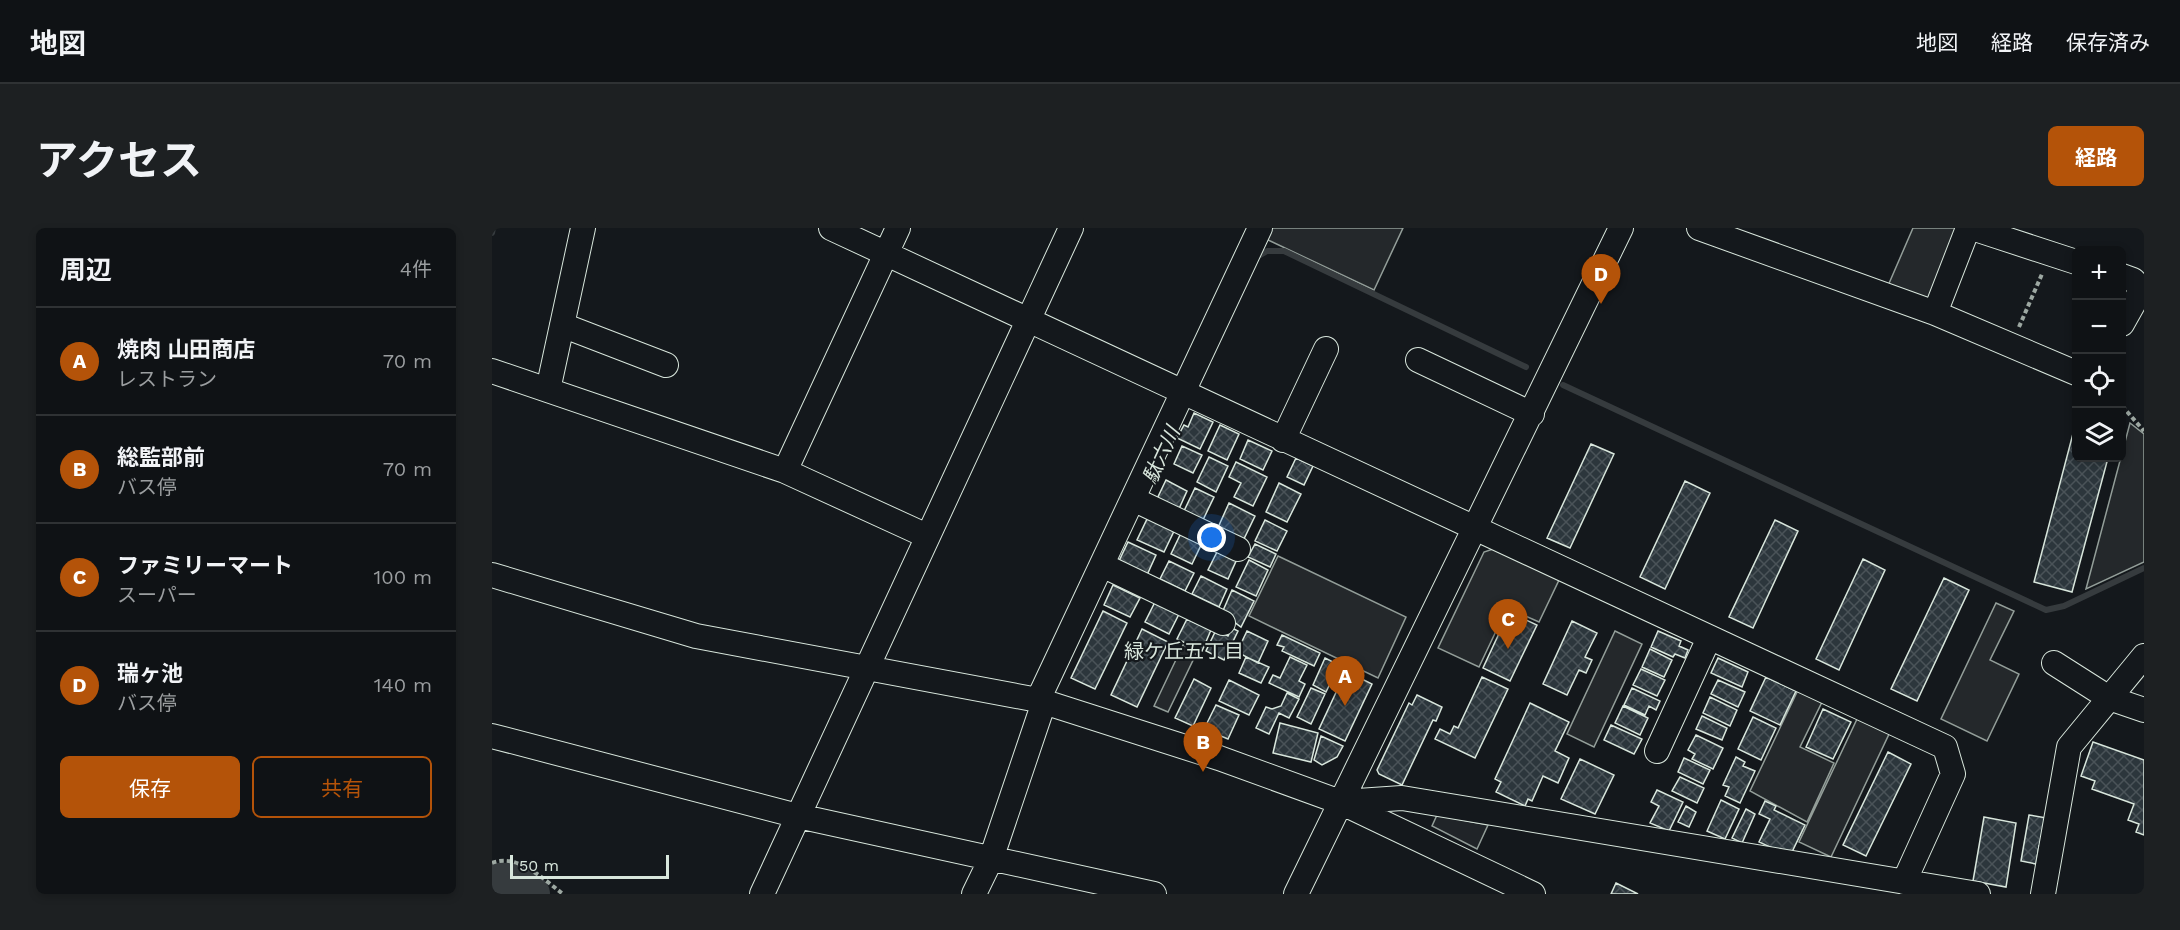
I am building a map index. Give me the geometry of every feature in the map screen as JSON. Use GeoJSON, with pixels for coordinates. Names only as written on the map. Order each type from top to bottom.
{"type":"FeatureCollection","features":[{"type":"Feature","properties":{"kind":"street"},"geometry":{"type":"LineString","coordinates":[[548,390],[583,228]]}},
{"type":"Feature","properties":{"kind":"street"},"geometry":{"type":"LineString","coordinates":[[831,228],[1945,747],[1953,774],[1904,882]]}},
{"type":"Feature","properties":{"kind":"street"},"geometry":{"type":"LineString","coordinates":[[785,471],[898,228]]}},
{"type":"Feature","properties":{"kind":"street"},"geometry":{"type":"LineString","coordinates":[[762,894],[1071,228]]}},
{"type":"Feature","properties":{"kind":"street"},"geometry":{"type":"LineString","coordinates":[[974,894],[991,859],[1041,701],[1108,568],[1133,499],[1188,395],[1260,228]]}},
{"type":"Feature","properties":{"kind":"street"},"geometry":{"type":"LineString","coordinates":[[1296,894],[1621,228]]}},
{"type":"Feature","properties":{"kind":"street"},"geometry":{"type":"LineString","coordinates":[[1699,228],[1935,313],[2072,371]]}},
{"type":"Feature","properties":{"kind":"street"},"geometry":{"type":"LineString","coordinates":[[1935,313],[1970,228],[2072,261]]}},
{"type":"Feature","properties":{"kind":"street"},"geometry":{"type":"LineString","coordinates":[[2126,278],[2133,280],[2143,291],[2126,316]]}},
{"type":"Feature","properties":{"kind":"street"},"geometry":{"type":"LineString","coordinates":[[562,325],[666,366]]}},
{"type":"Feature","properties":{"kind":"street"},"geometry":{"type":"LineString","coordinates":[[1284,440],[1326,349]]}},
{"type":"Feature","properties":{"kind":"street"},"geometry":{"type":"LineString","coordinates":[[1418,360],[1532,414]]}},
{"type":"Feature","properties":{"kind":"street"},"geometry":{"type":"LineString","coordinates":[[492,371],[785,471],[927,536]]}},
{"type":"Feature","properties":{"kind":"street"},"geometry":{"type":"LineString","coordinates":[[1133,499],[1238,549]]}},
{"type":"Feature","properties":{"kind":"street"},"geometry":{"type":"LineString","coordinates":[[1108,568],[1223,623]]}},
{"type":"Feature","properties":{"kind":"street"},"geometry":{"type":"LineString","coordinates":[[492,575],[696,636],[865,670],[1041,701],[1219,758],[1340,802],[1533,894]]}},
{"type":"Feature","properties":{"kind":"street"},"geometry":{"type":"LineString","coordinates":[[1658,751],[1676,730],[1709,638]]}},
{"type":"Feature","properties":{"kind":"street"},"geometry":{"type":"LineString","coordinates":[[2043,894],[2069,747],[2144,656]]}},
{"type":"Feature","properties":{"kind":"street"},"geometry":{"type":"LineString","coordinates":[[2054,663],[2109,698],[2144,710]]}},
{"type":"Feature","properties":{"kind":"street"},"geometry":{"type":"LineString","coordinates":[[492,736],[798,816],[1154,894]]}},
{"type":"Feature","properties":{"kind":"street"},"geometry":{"type":"LineString","coordinates":[[1340,802],[1401,798],[1978,894]]}},
{"type":"Feature","properties":{"kind":"path"},"geometry":{"type":"LineString","coordinates":[[2011,345],[2050,254]]}},
{"type":"Feature","properties":{"kind":"path"},"geometry":{"type":"LineString","coordinates":[[2123,408],[2144,431]]}},
{"type":"Feature","properties":{"kind":"path"},"geometry":{"type":"LineString","coordinates":[[492,863],[501,860],[527,867],[562,894]]}},
{"type":"Feature","properties":{"kind":"shaded area"},"geometry":{"type":"Polygon","coordinates":[[[1271,228],[1403,228],[1374,290],[1266,239],[1271,228]]]}},
{"type":"Feature","properties":{"kind":"shaded area"},"geometry":{"type":"Polygon","coordinates":[[[1913,228],[1962,228],[1934,307],[1887,288],[1913,228]]]}},
{"type":"Feature","properties":{"kind":"shaded area"},"geometry":{"type":"Polygon","coordinates":[[[2130,423],[2144,434],[2144,562],[2086,589],[2120,462],[2126,462],[2126,438],[2130,423]]]}},
{"type":"Feature","properties":{"kind":"shaded area"},"geometry":{"type":"Polygon","coordinates":[[[1493,549],[1559,580],[1539,622],[1507,608],[1479,667],[1438,648],[1484,552],[1493,549]]]}},
{"type":"Feature","properties":{"kind":"shaded area"},"geometry":{"type":"Polygon","coordinates":[[[1278,556],[1406,617],[1378,678],[1249,616],[1278,556]]]}},
{"type":"Feature","properties":{"kind":"shaded area"},"geometry":{"type":"Polygon","coordinates":[[[1996,603],[2014,611],[1990,660],[2019,674],[1987,741],[1941,719],[1996,603]]]}},
{"type":"Feature","properties":{"kind":"shaded area"},"geometry":{"type":"Polygon","coordinates":[[[1615,631],[1642,644],[1594,747],[1567,734],[1615,631]]]}},
{"type":"Feature","properties":{"kind":"shaded area"},"geometry":{"type":"Polygon","coordinates":[[[1183,645],[1197,652],[1168,712],[1154,706],[1183,645]]]}},
{"type":"Feature","properties":{"kind":"shaded area"},"geometry":{"type":"Polygon","coordinates":[[[1798,690],[1822,702],[1800,747],[1834,763],[1807,822],[1750,791],[1798,690]]]}},
{"type":"Feature","properties":{"kind":"shaded area"},"geometry":{"type":"Polygon","coordinates":[[[1858,717],[1890,732],[1831,857],[1799,842],[1858,717]]]}},
{"type":"Feature","properties":{"kind":"shaded area"},"geometry":{"type":"Polygon","coordinates":[[[1437,815],[1488,825],[1477,849],[1432,826],[1437,815]]]}},
{"type":"Feature","properties":{"kind":"building"},"geometry":{"type":"Polygon","coordinates":[[[1194,413],[1213,422],[1200,449],[1177,438],[1184,425],[1188,427],[1194,413]]]}},
{"type":"Feature","properties":{"kind":"building"},"geometry":{"type":"Polygon","coordinates":[[[1220,425],[1239,434],[1227,460],[1208,451],[1220,425]]]}},
{"type":"Feature","properties":{"kind":"building"},"geometry":{"type":"Polygon","coordinates":[[[2072,437],[2072,462],[2107,462],[2072,592],[2034,582],[2072,437]]]}},
{"type":"Feature","properties":{"kind":"building"},"geometry":{"type":"Polygon","coordinates":[[[1248,440],[1272,451],[1263,470],[1240,459],[1248,440]]]}},
{"type":"Feature","properties":{"kind":"building"},"geometry":{"type":"Polygon","coordinates":[[[1591,444],[1614,454],[1570,548],[1547,538],[1591,444]]]}},
{"type":"Feature","properties":{"kind":"building"},"geometry":{"type":"Polygon","coordinates":[[[1182,446],[1202,455],[1193,473],[1174,464],[1182,446]]]}},
{"type":"Feature","properties":{"kind":"building"},"geometry":{"type":"Polygon","coordinates":[[[1209,457],[1228,466],[1216,492],[1197,482],[1209,457]]]}},
{"type":"Feature","properties":{"kind":"building"},"geometry":{"type":"Polygon","coordinates":[[[1296,458],[1313,466],[1304,485],[1287,477],[1296,458]]]}},
{"type":"Feature","properties":{"kind":"building"},"geometry":{"type":"Polygon","coordinates":[[[1236,462],[1267,477],[1253,506],[1234,497],[1241,483],[1229,477],[1236,462]]]}},
{"type":"Feature","properties":{"kind":"building"},"geometry":{"type":"Polygon","coordinates":[[[1166,480],[1187,491],[1178,511],[1156,501],[1166,480]]]}},
{"type":"Feature","properties":{"kind":"building"},"geometry":{"type":"Polygon","coordinates":[[[1685,481],[1710,493],[1665,589],[1640,577],[1685,481]]]}},
{"type":"Feature","properties":{"kind":"building"},"geometry":{"type":"Polygon","coordinates":[[[1279,483],[1301,494],[1287,522],[1266,512],[1279,483]]]}},
{"type":"Feature","properties":{"kind":"building"},"geometry":{"type":"Polygon","coordinates":[[[1195,488],[1214,497],[1202,522],[1183,513],[1195,488]]]}},
{"type":"Feature","properties":{"kind":"building"},"geometry":{"type":"Polygon","coordinates":[[[1229,503],[1255,516],[1241,545],[1216,532],[1229,503]]]}},
{"type":"Feature","properties":{"kind":"building"},"geometry":{"type":"Polygon","coordinates":[[[1148,517],[1175,529],[1164,552],[1137,540],[1148,517]]]}},
{"type":"Feature","properties":{"kind":"building"},"geometry":{"type":"Polygon","coordinates":[[[1265,520],[1287,531],[1277,551],[1255,541],[1265,520]]]}},
{"type":"Feature","properties":{"kind":"building"},"geometry":{"type":"Polygon","coordinates":[[[1775,520],[1798,531],[1753,628],[1729,617],[1775,520]]]}},
{"type":"Feature","properties":{"kind":"building"},"geometry":{"type":"Polygon","coordinates":[[[1181,533],[1202,543],[1192,564],[1171,554],[1181,533]]]}},
{"type":"Feature","properties":{"kind":"building"},"geometry":{"type":"Polygon","coordinates":[[[1128,542],[1156,555],[1147,575],[1119,561],[1128,542]]]}},
{"type":"Feature","properties":{"kind":"building"},"geometry":{"type":"Polygon","coordinates":[[[1255,544],[1276,554],[1270,567],[1248,557],[1255,544]]]}},
{"type":"Feature","properties":{"kind":"building"},"geometry":{"type":"Polygon","coordinates":[[[1218,550],[1237,559],[1228,579],[1208,570],[1218,550]]]}},
{"type":"Feature","properties":{"kind":"building"},"geometry":{"type":"Polygon","coordinates":[[[1863,559],[1885,570],[1839,670],[1816,659],[1863,559]]]}},
{"type":"Feature","properties":{"kind":"building"},"geometry":{"type":"Polygon","coordinates":[[[1249,560],[1268,570],[1256,596],[1236,587],[1249,560]]]}},
{"type":"Feature","properties":{"kind":"building"},"geometry":{"type":"Polygon","coordinates":[[[1169,561],[1194,573],[1185,591],[1160,579],[1169,561]]]}},
{"type":"Feature","properties":{"kind":"building"},"geometry":{"type":"Polygon","coordinates":[[[1201,576],[1227,589],[1219,607],[1192,594],[1201,576]]]}},
{"type":"Feature","properties":{"kind":"building"},"geometry":{"type":"Polygon","coordinates":[[[1944,578],[1969,590],[1917,701],[1891,689],[1944,578]]]}},
{"type":"Feature","properties":{"kind":"building"},"geometry":{"type":"Polygon","coordinates":[[[1113,585],[1140,598],[1130,617],[1104,605],[1113,585]]]}},
{"type":"Feature","properties":{"kind":"building"},"geometry":{"type":"Polygon","coordinates":[[[1232,590],[1254,601],[1241,627],[1222,613],[1232,590]]]}},
{"type":"Feature","properties":{"kind":"building"},"geometry":{"type":"Polygon","coordinates":[[[1155,602],[1179,614],[1169,634],[1145,622],[1155,602]]]}},
{"type":"Feature","properties":{"kind":"building"},"geometry":{"type":"Polygon","coordinates":[[[1103,611],[1127,623],[1095,689],[1071,678],[1103,611]]]}},
{"type":"Feature","properties":{"kind":"building"},"geometry":{"type":"Polygon","coordinates":[[[1509,612],[1537,625],[1510,681],[1483,668],[1509,612]]]}},
{"type":"Feature","properties":{"kind":"building"},"geometry":{"type":"Polygon","coordinates":[[[1187,619],[1211,630],[1202,651],[1177,639],[1187,619]]]}},
{"type":"Feature","properties":{"kind":"building"},"geometry":{"type":"Polygon","coordinates":[[[1572,621],[1597,633],[1585,657],[1592,660],[1586,673],[1579,670],[1567,695],[1543,684],[1572,621]]]}},
{"type":"Feature","properties":{"kind":"building"},"geometry":{"type":"Polygon","coordinates":[[[1232,628],[1238,631],[1224,660],[1206,651],[1216,630],[1228,636],[1232,628]]]}},
{"type":"Feature","properties":{"kind":"building"},"geometry":{"type":"Polygon","coordinates":[[[1142,629],[1168,642],[1137,707],[1111,695],[1142,629]]]}},
{"type":"Feature","properties":{"kind":"building"},"geometry":{"type":"Polygon","coordinates":[[[1247,631],[1268,641],[1258,663],[1237,652],[1247,631]]]}},
{"type":"Feature","properties":{"kind":"building"},"geometry":{"type":"Polygon","coordinates":[[[1658,631],[1681,641],[1679,646],[1688,650],[1685,658],[1675,654],[1673,657],[1651,647],[1658,631]]]}},
{"type":"Feature","properties":{"kind":"building"},"geometry":{"type":"Polygon","coordinates":[[[1282,635],[1320,653],[1314,666],[1282,651],[1284,647],[1277,645],[1282,635]]]}},
{"type":"Feature","properties":{"kind":"building"},"geometry":{"type":"Polygon","coordinates":[[[1650,649],[1672,660],[1664,677],[1642,667],[1650,649]]]}},
{"type":"Feature","properties":{"kind":"building"},"geometry":{"type":"Polygon","coordinates":[[[1246,657],[1269,667],[1261,683],[1239,673],[1246,657]]]}},
{"type":"Feature","properties":{"kind":"building"},"geometry":{"type":"Polygon","coordinates":[[[1290,657],[1307,665],[1299,681],[1305,684],[1299,697],[1269,683],[1273,675],[1280,678],[1290,657]]]}},
{"type":"Feature","properties":{"kind":"building"},"geometry":{"type":"Polygon","coordinates":[[[1325,658],[1339,665],[1326,692],[1313,685],[1325,658]]]}},
{"type":"Feature","properties":{"kind":"building"},"geometry":{"type":"Polygon","coordinates":[[[1718,658],[1748,672],[1742,687],[1711,673],[1718,658]]]}},
{"type":"Feature","properties":{"kind":"building"},"geometry":{"type":"Polygon","coordinates":[[[1641,669],[1665,680],[1657,696],[1633,685],[1641,669]]]}},
{"type":"Feature","properties":{"kind":"building"},"geometry":{"type":"Polygon","coordinates":[[[1346,671],[1372,684],[1345,741],[1319,729],[1346,671]]]}},
{"type":"Feature","properties":{"kind":"building"},"geometry":{"type":"Polygon","coordinates":[[[1482,677],[1508,689],[1475,758],[1435,739],[1440,729],[1450,734],[1454,726],[1458,728],[1482,677]]]}},
{"type":"Feature","properties":{"kind":"building"},"geometry":{"type":"Polygon","coordinates":[[[1766,677],[1796,691],[1780,725],[1750,711],[1766,677]]]}},
{"type":"Feature","properties":{"kind":"building"},"geometry":{"type":"Polygon","coordinates":[[[1194,679],[1211,688],[1193,726],[1175,718],[1194,679]]]}},
{"type":"Feature","properties":{"kind":"building"},"geometry":{"type":"Polygon","coordinates":[[[1229,680],[1259,695],[1249,715],[1219,701],[1229,680]]]}},
{"type":"Feature","properties":{"kind":"building"},"geometry":{"type":"Polygon","coordinates":[[[1718,680],[1745,692],[1738,707],[1711,694],[1718,680]]]}},
{"type":"Feature","properties":{"kind":"building"},"geometry":{"type":"Polygon","coordinates":[[[1311,688],[1325,694],[1311,724],[1297,717],[1311,688]]]}},
{"type":"Feature","properties":{"kind":"building"},"geometry":{"type":"Polygon","coordinates":[[[1632,688],[1660,701],[1656,710],[1649,706],[1645,715],[1624,705],[1632,688]]]}},
{"type":"Feature","properties":{"kind":"building"},"geometry":{"type":"Polygon","coordinates":[[[1287,693],[1299,699],[1289,718],[1279,713],[1269,734],[1256,728],[1266,707],[1272,709],[1281,706],[1287,693]]]}},
{"type":"Feature","properties":{"kind":"building"},"geometry":{"type":"Polygon","coordinates":[[[1417,695],[1442,707],[1436,721],[1433,720],[1402,785],[1379,774],[1377,770],[1409,703],[1412,705],[1417,695]]]}},
{"type":"Feature","properties":{"kind":"building"},"geometry":{"type":"Polygon","coordinates":[[[1710,697],[1737,710],[1730,726],[1703,713],[1710,697]]]}},
{"type":"Feature","properties":{"kind":"building"},"geometry":{"type":"Polygon","coordinates":[[[1530,703],[1569,722],[1555,751],[1569,758],[1558,783],[1543,776],[1532,801],[1528,799],[1525,806],[1496,792],[1501,782],[1495,779],[1530,703]]]}},
{"type":"Feature","properties":{"kind":"building"},"geometry":{"type":"Polygon","coordinates":[[[1216,705],[1239,715],[1228,739],[1204,729],[1216,705]]]}},
{"type":"Feature","properties":{"kind":"building"},"geometry":{"type":"Polygon","coordinates":[[[1623,706],[1648,718],[1640,735],[1615,723],[1623,706]]]}},
{"type":"Feature","properties":{"kind":"building"},"geometry":{"type":"Polygon","coordinates":[[[1823,709],[1851,722],[1833,759],[1806,747],[1823,709]]]}},
{"type":"Feature","properties":{"kind":"building"},"geometry":{"type":"Polygon","coordinates":[[[1702,716],[1727,728],[1722,740],[1696,729],[1702,716]]]}},
{"type":"Feature","properties":{"kind":"building"},"geometry":{"type":"Polygon","coordinates":[[[1753,717],[1776,728],[1761,760],[1738,749],[1753,717]]]}},
{"type":"Feature","properties":{"kind":"building"},"geometry":{"type":"Polygon","coordinates":[[[1280,723],[1318,733],[1311,762],[1273,753],[1280,723]]]}},
{"type":"Feature","properties":{"kind":"building"},"geometry":{"type":"Polygon","coordinates":[[[1611,725],[1642,739],[1634,754],[1604,740],[1611,725]]]}},
{"type":"Feature","properties":{"kind":"building"},"geometry":{"type":"Polygon","coordinates":[[[1696,735],[1723,748],[1713,769],[1692,759],[1695,754],[1688,750],[1696,735]]]}},
{"type":"Feature","properties":{"kind":"building"},"geometry":{"type":"Polygon","coordinates":[[[1321,736],[1343,746],[1337,757],[1322,765],[1314,760],[1321,736]]]}},
{"type":"Feature","properties":{"kind":"building"},"geometry":{"type":"Polygon","coordinates":[[[2093,742],[2144,760],[2144,835],[2136,832],[2139,824],[2128,820],[2134,804],[2092,789],[2095,781],[2081,776],[2093,742]]]}},
{"type":"Feature","properties":{"kind":"building"},"geometry":{"type":"Polygon","coordinates":[[[1888,752],[1911,764],[1866,856],[1843,845],[1888,752]]]}},
{"type":"Feature","properties":{"kind":"building"},"geometry":{"type":"Polygon","coordinates":[[[1736,757],[1745,762],[1743,766],[1755,771],[1740,803],[1725,796],[1729,787],[1723,785],[1736,757]]]}},
{"type":"Feature","properties":{"kind":"building"},"geometry":{"type":"Polygon","coordinates":[[[1684,758],[1710,770],[1703,784],[1678,772],[1684,758]]]}},
{"type":"Feature","properties":{"kind":"building"},"geometry":{"type":"Polygon","coordinates":[[[1580,759],[1614,775],[1595,814],[1561,799],[1580,759]]]}},
{"type":"Feature","properties":{"kind":"building"},"geometry":{"type":"Polygon","coordinates":[[[1680,777],[1704,788],[1697,803],[1672,791],[1680,777]]]}},
{"type":"Feature","properties":{"kind":"building"},"geometry":{"type":"Polygon","coordinates":[[[1657,790],[1683,802],[1669,831],[1650,823],[1659,806],[1651,802],[1657,790]]]}},
{"type":"Feature","properties":{"kind":"building"},"geometry":{"type":"Polygon","coordinates":[[[1721,800],[1739,809],[1725,839],[1707,831],[1721,800]]]}},
{"type":"Feature","properties":{"kind":"building"},"geometry":{"type":"Polygon","coordinates":[[[1765,801],[1776,806],[1774,810],[1805,825],[1790,856],[1759,842],[1770,819],[1759,814],[1765,801]]]}},
{"type":"Feature","properties":{"kind":"building"},"geometry":{"type":"Polygon","coordinates":[[[1686,806],[1696,812],[1689,827],[1678,822],[1686,806]]]}},
{"type":"Feature","properties":{"kind":"building"},"geometry":{"type":"Polygon","coordinates":[[[1746,809],[1755,814],[1742,843],[1732,838],[1746,809]]]}},
{"type":"Feature","properties":{"kind":"building"},"geometry":{"type":"Polygon","coordinates":[[[2029,815],[2047,818],[2042,847],[2039,846],[2036,864],[2021,861],[2029,815]]]}},
{"type":"Feature","properties":{"kind":"building"},"geometry":{"type":"Polygon","coordinates":[[[1984,817],[2016,823],[2006,887],[1973,881],[1984,817]]]}},
{"type":"Feature","properties":{"kind":"building"},"geometry":{"type":"Polygon","coordinates":[[[1616,883],[1638,894],[1611,894],[1616,883]]]}},
{"type":"Feature","properties":{"kind":"waterway"},"geometry":{"type":"LineString","coordinates":[[492,233],[493,228]]}},
{"type":"Feature","properties":{"kind":"waterway"},"geometry":{"type":"LineString","coordinates":[[1255,258],[1267,251],[1284,251],[1526,367]]}},
{"type":"Feature","properties":{"kind":"waterway"},"geometry":{"type":"LineString","coordinates":[[1563,385],[2046,610],[2064,606],[2144,568]]}},
{"type":"Feature","properties":{"kind":"waterway","name":"駄六川"},"geometry":{"type":"LineString","coordinates":[[492,884],[513,883],[531,894]]}},
{"type":"Feature","properties":{"kind":"place","name":"瑞ヶ池"},"geometry":{"type":"Point","coordinates":[1601,304]}},
{"type":"Feature","properties":{"kind":"place","name":"ファミリーマート"},"geometry":{"type":"Point","coordinates":[1508,649]}},
{"type":"Feature","properties":{"kind":"place","name":"焼肉 山田商店"},"geometry":{"type":"Point","coordinates":[1345,706]}},
{"type":"Feature","properties":{"kind":"place","name":"総監部前"},"geometry":{"type":"Point","coordinates":[1203,772]}},
{"type":"Feature","properties":{"kind":"district","name":"緑ケ丘五丁目"},"geometry":{"type":"Point","coordinates":[1184,651]}}]}
